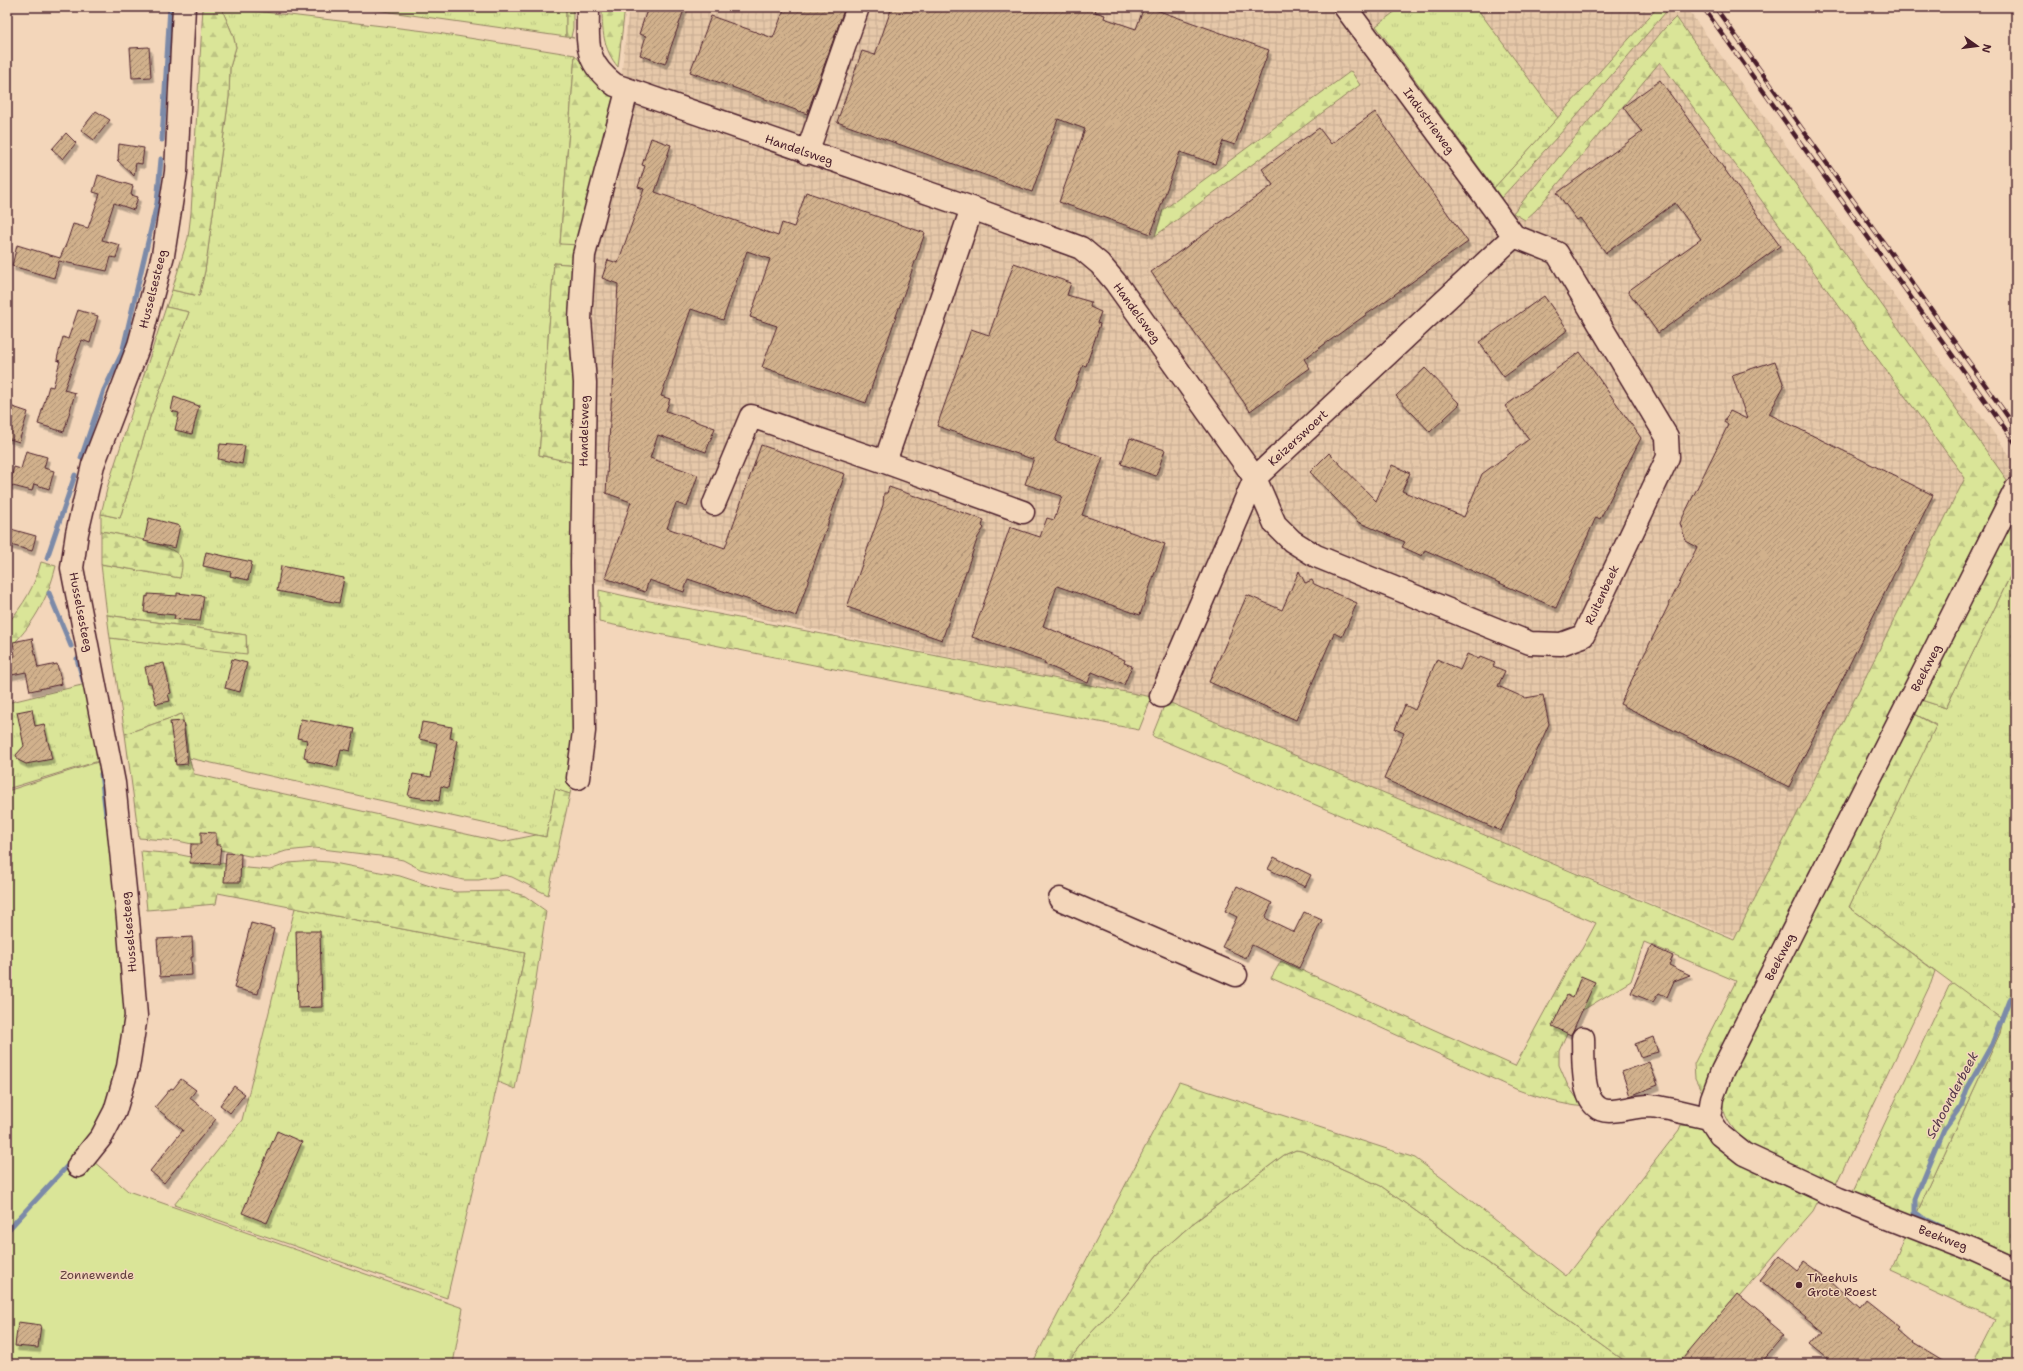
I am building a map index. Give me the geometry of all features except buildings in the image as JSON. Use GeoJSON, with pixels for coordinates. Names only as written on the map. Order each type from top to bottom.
{"type":"FeatureCollection","features":[{"type":"Feature","properties":{"kind":"street","name":"Husselsesteeg"},"geometry":{"type":"LineString","coordinates":[[78,1166],[102,1136],[115,1111],[128,1067],[136,1016],[128,918],[114,783],[72,568],[93,465],[138,345],[163,254],[176,172],[184,7]]}},
{"type":"Feature","properties":{"kind":"street","name":"Handelsweg"},"geometry":{"type":"LineString","coordinates":[[588,7],[588,50],[594,64],[604,77],[627,91],[972,208],[1081,248],[1100,264],[1116,283],[1255,478]]}},
{"type":"Feature","properties":{"kind":"street"},"geometry":{"type":"LineString","coordinates":[[807,153],[858,7]]}},
{"type":"Feature","properties":{"kind":"street","name":"Industrieweg"},"geometry":{"type":"LineString","coordinates":[[1345,7],[1514,236]]}},
{"type":"Feature","properties":{"kind":"street","name":"Handelsweg"},"geometry":{"type":"LineString","coordinates":[[578,778],[584,731],[582,556],[585,383],[580,319],[584,256],[627,91]]}},
{"type":"Feature","properties":{"kind":"street"},"geometry":{"type":"LineString","coordinates":[[885,462],[972,208]]}},
{"type":"Feature","properties":{"kind":"street","name":"Keizerswoert"},"geometry":{"type":"LineString","coordinates":[[1161,696],[1255,478],[1514,236]]}},
{"type":"Feature","properties":{"kind":"street","name":"Ruitenbeek"},"geometry":{"type":"LineString","coordinates":[[1255,478],[1275,524],[1292,541],[1316,556],[1530,643],[1560,644],[1583,636],[1668,457],[1667,437],[1557,253],[1514,236]]}},
{"type":"Feature","properties":{"kind":"street"},"geometry":{"type":"LineString","coordinates":[[714,504],[750,416],[885,462],[1022,512]]}},
{"type":"Feature","properties":{"kind":"street","name":"Beekweg"},"geometry":{"type":"LineString","coordinates":[[2016,489],[1722,1071],[1712,1098],[1709,1118],[1720,1135],[1744,1154],[1838,1198],[1974,1251],[2016,1270]]}},
{"type":"Feature","properties":{"kind":"street"},"geometry":{"type":"LineString","coordinates":[[1060,899],[1236,975]]}},
{"type":"Feature","properties":{"kind":"street"},"geometry":{"type":"LineString","coordinates":[[1583,1038],[1584,1078],[1590,1100],[1597,1107],[1607,1111],[1649,1106],[1709,1118]]}},
{"type":"Feature","properties":{"kind":"shaded area"},"geometry":{"type":"Polygon","coordinates":[[[629,7],[1686,7],[2016,464],[2016,477],[1894,730],[1777,955],[1151,698],[591,584],[592,249],[618,105],[629,7]]]}},
{"type":"Feature","properties":{"kind":"green space"},"geometry":{"type":"Polygon","coordinates":[[[203,7],[221,7],[233,35],[236,47],[230,67],[229,97],[205,271],[199,296],[172,290],[188,238],[191,213],[203,7]]]}},
{"type":"Feature","properties":{"kind":"green space"},"geometry":{"type":"Polygon","coordinates":[[[221,7],[425,31],[575,55],[560,243],[580,245],[579,265],[554,263],[539,455],[579,464],[575,773],[570,794],[555,790],[546,837],[189,758],[182,714],[125,734],[110,638],[247,653],[246,635],[107,615],[101,564],[180,578],[179,555],[161,546],[131,537],[101,531],[101,514],[120,518],[150,417],[189,312],[166,307],[172,290],[199,296],[205,271],[229,97],[230,67],[236,47],[233,35],[221,7]]]}},
{"type":"Feature","properties":{"kind":"green space"},"geometry":{"type":"Polygon","coordinates":[[[355,7],[566,7],[566,37],[355,7]]]}},
{"type":"Feature","properties":{"kind":"green space"},"geometry":{"type":"Polygon","coordinates":[[[566,7],[573,7],[573,28],[571,37],[574,38],[566,37],[566,7]]]}},
{"type":"Feature","properties":{"kind":"green space"},"geometry":{"type":"Polygon","coordinates":[[[602,7],[625,7],[618,67],[609,53],[604,39],[602,7]]]}},
{"type":"Feature","properties":{"kind":"green space"},"geometry":{"type":"Polygon","coordinates":[[[1401,7],[1476,7],[1558,118],[1494,188],[1376,26],[1401,7]]]}},
{"type":"Feature","properties":{"kind":"green space"},"geometry":{"type":"Polygon","coordinates":[[[1658,7],[1668,7],[1666,12],[1569,124],[1501,198],[1494,188],[1658,7]]]}},
{"type":"Feature","properties":{"kind":"green space"},"geometry":{"type":"Polygon","coordinates":[[[1676,17],[2007,480],[1738,1018],[1703,1094],[1695,1078],[1694,1064],[1736,981],[1644,942],[1631,981],[1583,1010],[1571,1024],[1559,1051],[1559,1065],[1568,1086],[1579,1101],[1586,1107],[1551,1101],[1518,1090],[1271,978],[1281,961],[1515,1066],[1568,968],[1582,949],[1596,923],[1152,736],[1166,701],[1734,940],[1965,478],[1660,62],[1536,210],[1525,220],[1513,213],[1664,29],[1676,17]]]}},
{"type":"Feature","properties":{"kind":"green space"},"geometry":{"type":"Polygon","coordinates":[[[575,55],[600,86],[614,94],[580,245],[560,244],[575,55]]]}},
{"type":"Feature","properties":{"kind":"green space"},"geometry":{"type":"Polygon","coordinates":[[[1351,71],[1360,85],[1155,236],[1163,210],[1351,71]]]}},
{"type":"Feature","properties":{"kind":"green space"},"geometry":{"type":"Polygon","coordinates":[[[554,263],[579,265],[579,464],[539,455],[554,263]]]}},
{"type":"Feature","properties":{"kind":"green space"},"geometry":{"type":"Polygon","coordinates":[[[166,307],[189,312],[150,417],[120,518],[101,514],[108,485],[166,307]]]}},
{"type":"Feature","properties":{"kind":"green space"},"geometry":{"type":"Polygon","coordinates":[[[2006,521],[2016,526],[2016,564],[1946,708],[1918,699],[2006,521]]]}},
{"type":"Feature","properties":{"kind":"green space"},"geometry":{"type":"Polygon","coordinates":[[[101,531],[144,540],[176,552],[182,562],[180,578],[101,564],[101,531]]]}},
{"type":"Feature","properties":{"kind":"green space"},"geometry":{"type":"Polygon","coordinates":[[[41,562],[56,566],[53,578],[38,612],[24,632],[7,650],[7,624],[28,595],[41,562]]]}},
{"type":"Feature","properties":{"kind":"green space"},"geometry":{"type":"Polygon","coordinates":[[[2016,564],[2016,1257],[1915,1217],[2000,1033],[2002,1020],[1849,907],[1936,725],[1911,712],[1918,699],[1946,708],[2016,564]]]}},
{"type":"Feature","properties":{"kind":"green space"},"geometry":{"type":"Polygon","coordinates":[[[599,590],[634,598],[1152,697],[1139,730],[599,622],[599,590]]]}},
{"type":"Feature","properties":{"kind":"green space"},"geometry":{"type":"Polygon","coordinates":[[[107,615],[246,635],[247,654],[110,638],[107,615]]]}},
{"type":"Feature","properties":{"kind":"green space"},"geometry":{"type":"Polygon","coordinates":[[[90,683],[102,760],[7,789],[7,703],[90,683]]]}},
{"type":"Feature","properties":{"kind":"green space"},"geometry":{"type":"Polygon","coordinates":[[[1911,712],[1936,726],[1849,907],[1935,971],[1931,983],[1835,1186],[1787,1166],[1754,1147],[1740,1136],[1729,1123],[1723,1108],[1723,1096],[1911,712]]]}},
{"type":"Feature","properties":{"kind":"green space"},"geometry":{"type":"Polygon","coordinates":[[[182,714],[189,758],[194,774],[502,842],[536,835],[546,837],[555,789],[570,794],[548,895],[512,877],[504,875],[479,880],[463,880],[420,869],[403,860],[388,857],[314,848],[286,851],[268,857],[249,856],[178,841],[139,838],[125,734],[182,714]]]}},
{"type":"Feature","properties":{"kind":"green space","name":"Zonnewende"},"geometry":{"type":"Polygon","coordinates":[[[101,761],[128,996],[123,1071],[86,1155],[128,1191],[463,1308],[453,1364],[7,1364],[7,791],[101,761]]]}},
{"type":"Feature","properties":{"kind":"green space"},"geometry":{"type":"Polygon","coordinates":[[[141,851],[176,854],[247,868],[270,870],[289,863],[314,861],[329,862],[400,876],[436,888],[456,892],[508,891],[525,896],[546,911],[535,986],[515,1089],[498,1082],[525,953],[218,893],[216,904],[147,910],[141,851]]]}},
{"type":"Feature","properties":{"kind":"green space"},"geometry":{"type":"Polygon","coordinates":[[[295,908],[525,953],[498,1082],[447,1298],[174,1205],[242,1120],[295,908]]]}},
{"type":"Feature","properties":{"kind":"green space"},"geometry":{"type":"Polygon","coordinates":[[[1953,983],[2003,1020],[2000,1033],[1915,1217],[1852,1193],[1949,986],[1953,983]]]}},
{"type":"Feature","properties":{"kind":"green space"},"geometry":{"type":"Polygon","coordinates":[[[1179,1082],[1415,1158],[1566,1276],[1679,1130],[1681,1125],[1702,1127],[1742,1165],[1763,1176],[1819,1199],[1813,1211],[1680,1364],[1629,1364],[1381,1186],[1302,1151],[1296,1150],[1284,1155],[1192,1224],[1157,1255],[1126,1295],[1090,1334],[1066,1364],[1032,1364],[1179,1082]]]}},
{"type":"Feature","properties":{"kind":"green space"},"geometry":{"type":"Polygon","coordinates":[[[1296,1150],[1302,1151],[1381,1186],[1629,1364],[1066,1364],[1090,1334],[1126,1295],[1157,1255],[1192,1224],[1284,1155],[1296,1150]]]}},
{"type":"Feature","properties":{"kind":"green space"},"geometry":{"type":"Polygon","coordinates":[[[1906,1234],[2016,1278],[2016,1364],[1973,1364],[1996,1319],[1891,1271],[1906,1234]]]}},
{"type":"Feature","properties":{"kind":"waterway"},"geometry":{"type":"LineString","coordinates":[[162,140],[170,7]]}},
{"type":"Feature","properties":{"kind":"waterway"},"geometry":{"type":"LineString","coordinates":[[81,458],[104,390],[122,353],[157,203],[161,159]]}},
{"type":"Feature","properties":{"kind":"waterway"},"geometry":{"type":"LineString","coordinates":[[47,558],[75,475]]}},
{"type":"Feature","properties":{"kind":"waterway"},"geometry":{"type":"LineString","coordinates":[[49,593],[71,646]]}},
{"type":"Feature","properties":{"kind":"waterway"},"geometry":{"type":"LineString","coordinates":[[77,659],[84,683]]}},
{"type":"Feature","properties":{"kind":"waterway"},"geometry":{"type":"LineString","coordinates":[[101,774],[106,815]]}},
{"type":"Feature","properties":{"kind":"waterway","name":"Schoonderbeek"},"geometry":{"type":"LineString","coordinates":[[1942,1227],[1923,1218],[1915,1212],[1915,1199],[1944,1129],[1961,1106],[1967,1089],[1992,1044],[2010,998]]}},
{"type":"Feature","properties":{"kind":"waterway"},"geometry":{"type":"LineString","coordinates":[[7,1231],[72,1161]]}},
{"type":"Feature","properties":{"kind":"railway"},"geometry":{"type":"LineString","coordinates":[[1703,7],[2016,444]]}},
{"type":"Feature","properties":{"kind":"railway"},"geometry":{"type":"LineString","coordinates":[[1715,7],[2016,428]]}},
{"type":"Feature","properties":{"kind":"place","name":"Theehuis Grote Roest"},"geometry":{"type":"Point","coordinates":[1799,1285]}}]}
